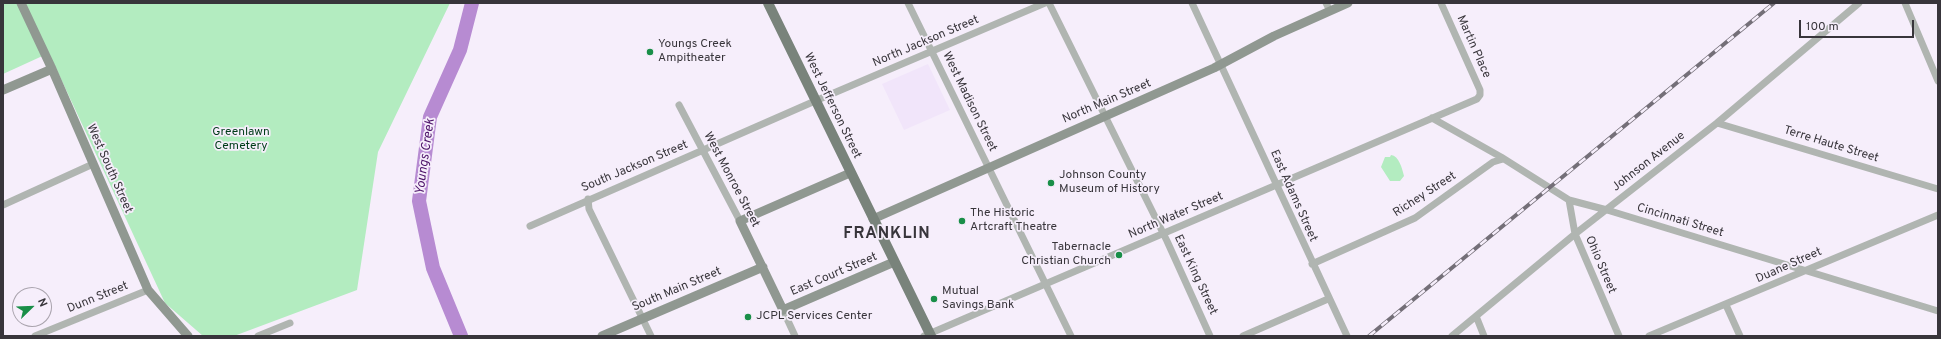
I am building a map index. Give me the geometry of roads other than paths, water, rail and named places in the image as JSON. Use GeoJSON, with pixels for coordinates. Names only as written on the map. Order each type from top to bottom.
{"type":"FeatureCollection","features":[{"type":"Feature","properties":{"kind":"main road","name":"West Jefferson Street"},"geometry":{"type":"LineString","coordinates":[[768,3],[928,335]]}},
{"type":"Feature","properties":{"kind":"street","name":"West South Street"},"geometry":{"type":"LineString","coordinates":[[21,3],[52,69],[148,290],[188,336]]}},
{"type":"Feature","properties":{"kind":"street","name":"West Madison Street"},"geometry":{"type":"LineString","coordinates":[[908,3],[1047,284],[1071,336]]}},
{"type":"Feature","properties":{"kind":"street","name":"North Jackson Street"},"geometry":{"type":"LineString","coordinates":[[815,101],[1045,3]]}},
{"type":"Feature","properties":{"kind":"street","name":"East King Street"},"geometry":{"type":"LineString","coordinates":[[1049,3],[1163,233],[1210,336]]}},
{"type":"Feature","properties":{"kind":"street","name":"East Adams Street"},"geometry":{"type":"LineString","coordinates":[[1192,3],[1328,299],[1347,336]]}},
{"type":"Feature","properties":{"kind":"street","name":"North Main Street"},"geometry":{"type":"LineString","coordinates":[[873,219],[1220,65],[1328,7],[1348,3]]}},
{"type":"Feature","properties":{"kind":"street","name":"Martin Place"},"geometry":{"type":"LineString","coordinates":[[1432,118],[1477,99],[1481,93],[1441,3]]}},
{"type":"Feature","properties":{"kind":"street","name":"Johnson Avenue"},"geometry":{"type":"LineString","coordinates":[[1452,336],[1575,234],[1717,123],[1859,3]]}},
{"type":"Feature","properties":{"kind":"street"},"geometry":{"type":"LineString","coordinates":[[1905,3],[1938,81]]}},
{"type":"Feature","properties":{"kind":"street"},"geometry":{"type":"LineString","coordinates":[[3,90],[52,69]]}},
{"type":"Feature","properties":{"kind":"street","name":"South Jackson Street"},"geometry":{"type":"LineString","coordinates":[[530,226],[588,199],[815,101]]}},
{"type":"Feature","properties":{"kind":"street","name":"West Monroe Street"},"geometry":{"type":"LineString","coordinates":[[679,105],[740,221],[783,310]]}},
{"type":"Feature","properties":{"kind":"street","name":"Cincinnati Street"},"geometry":{"type":"LineString","coordinates":[[1432,118],[1503,159],[1569,200],[1607,210],[1938,310]]}},
{"type":"Feature","properties":{"kind":"street","name":"North Water Street"},"geometry":{"type":"LineString","coordinates":[[928,335],[1432,118]]}},
{"type":"Feature","properties":{"kind":"street","name":"Terre Haute Street"},"geometry":{"type":"LineString","coordinates":[[1717,123],[1938,190]]}},
{"type":"Feature","properties":{"kind":"street","name":"Richey Street"},"geometry":{"type":"LineString","coordinates":[[1312,264],[1415,218],[1493,162],[1503,159]]}},
{"type":"Feature","properties":{"kind":"street"},"geometry":{"type":"LineString","coordinates":[[3,205],[94,164]]}},
{"type":"Feature","properties":{"kind":"street"},"geometry":{"type":"LineString","coordinates":[[740,221],[850,173]]}},
{"type":"Feature","properties":{"kind":"street"},"geometry":{"type":"LineString","coordinates":[[588,199],[593,216],[651,336]]}},
{"type":"Feature","properties":{"kind":"street","name":"Ohio Street"},"geometry":{"type":"LineString","coordinates":[[1569,200],[1575,234],[1619,336]]}},
{"type":"Feature","properties":{"kind":"street","name":"Duane Street"},"geometry":{"type":"LineString","coordinates":[[1649,336],[1938,215]]}},
{"type":"Feature","properties":{"kind":"street","name":"East Court Street"},"geometry":{"type":"LineString","coordinates":[[783,310],[894,262]]}},
{"type":"Feature","properties":{"kind":"street","name":"South Main Street"},"geometry":{"type":"LineString","coordinates":[[602,336],[763,267]]}},
{"type":"Feature","properties":{"kind":"street","name":"Dunn Street"},"geometry":{"type":"LineString","coordinates":[[35,336],[148,290]]}},
{"type":"Feature","properties":{"kind":"street"},"geometry":{"type":"LineString","coordinates":[[1243,336],[1328,299]]}},
{"type":"Feature","properties":{"kind":"street"},"geometry":{"type":"LineString","coordinates":[[1726,305],[1740,336]]}},
{"type":"Feature","properties":{"kind":"street"},"geometry":{"type":"LineString","coordinates":[[783,310],[795,336]]}},
{"type":"Feature","properties":{"kind":"street"},"geometry":{"type":"LineString","coordinates":[[1476,316],[1484,336]]}},
{"type":"Feature","properties":{"kind":"street"},"geometry":{"type":"LineString","coordinates":[[258,336],[290,323]]}},
{"type":"Feature","properties":{"kind":"waterway","name":"Youngs Creek"},"geometry":{"type":"LineString","coordinates":[[461,336],[433,268],[419,201],[430,117],[460,50],[472,3]]}},
{"type":"Feature","properties":{"kind":"railway"},"geometry":{"type":"LineString","coordinates":[[1369,336],[1774,3]]}},
{"type":"Feature","properties":{"kind":"place","name":"Youngs Creek Ampitheater"},"geometry":{"type":"Point","coordinates":[650,52]}},
{"type":"Feature","properties":{"kind":"place","name":"Johnson County Museum of History"},"geometry":{"type":"Point","coordinates":[1051,183]}},
{"type":"Feature","properties":{"kind":"place","name":"The Historic Artcraft Theatre"},"geometry":{"type":"Point","coordinates":[962,221]}},
{"type":"Feature","properties":{"kind":"place","name":"Tabernacle Christian Church"},"geometry":{"type":"Point","coordinates":[1119,255]}},
{"type":"Feature","properties":{"kind":"place","name":"Mutual Savings Bank"},"geometry":{"type":"Point","coordinates":[934,299]}},
{"type":"Feature","properties":{"kind":"place","name":"JCPL Services Center"},"geometry":{"type":"Point","coordinates":[748,317]}},
{"type":"Feature","properties":{"kind":"district","name":"FRANKLIN"},"geometry":{"type":"Point","coordinates":[887,235]}},
{"type":"Feature","properties":{"kind":"park label","name":"Greenlawn Cemetery"},"geometry":{"type":"Point","coordinates":[241,140]}}]}
